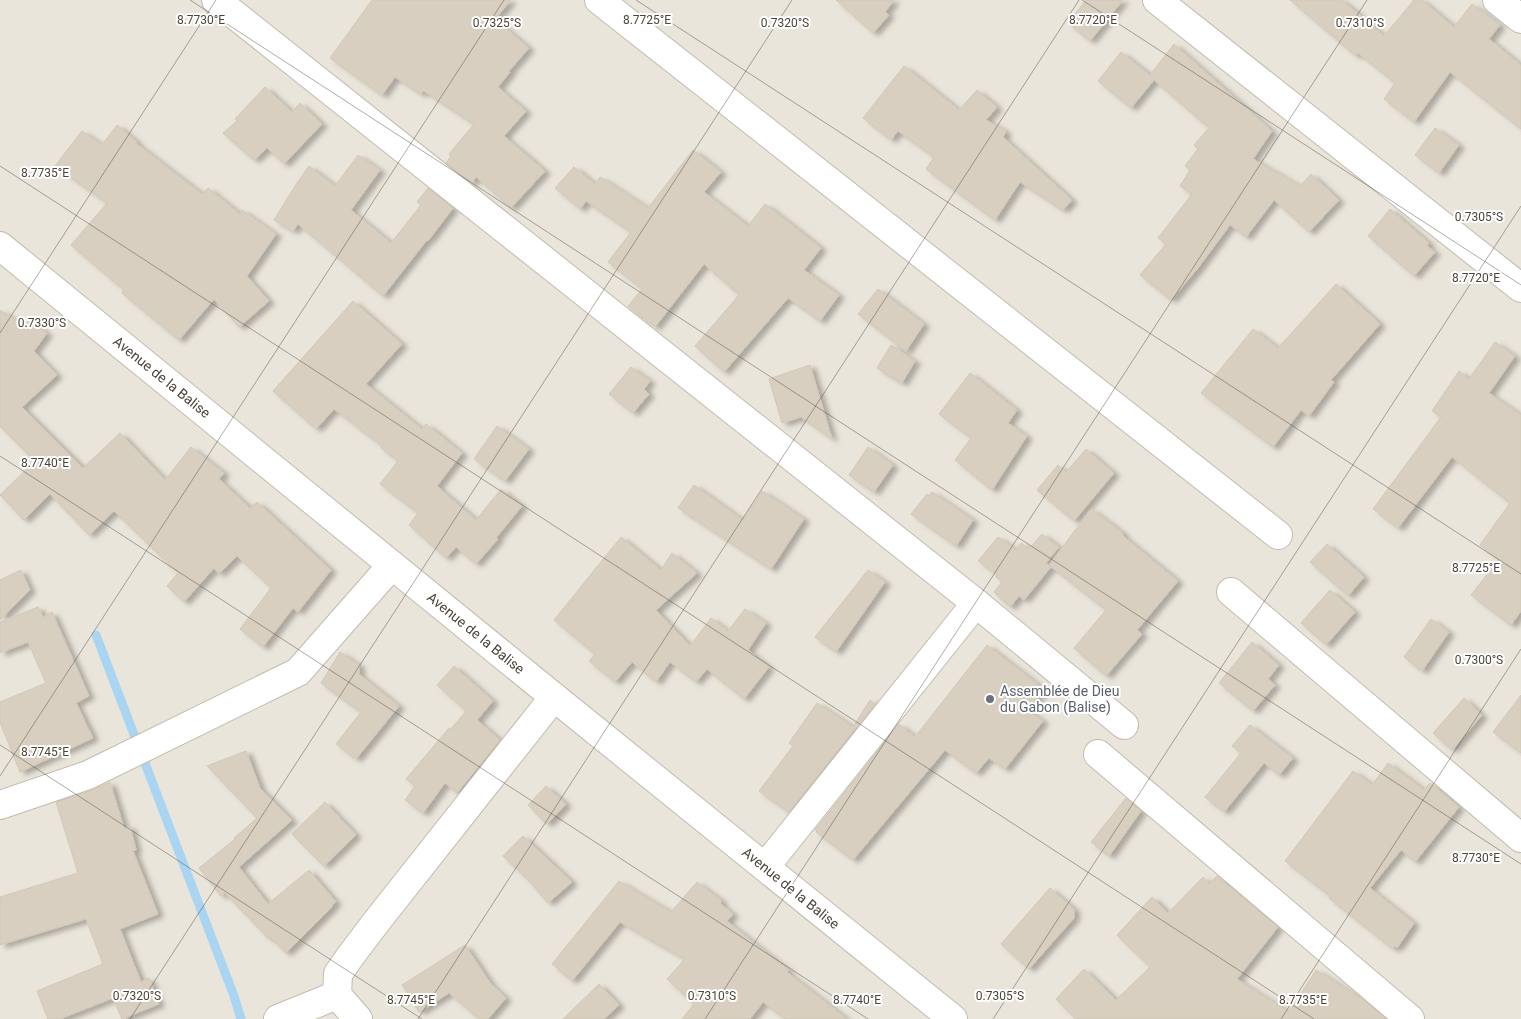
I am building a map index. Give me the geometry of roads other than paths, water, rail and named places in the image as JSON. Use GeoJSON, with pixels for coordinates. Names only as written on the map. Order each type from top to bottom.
{"type":"FeatureCollection","features":[{"type":"Feature","properties":{"kind":"street"},"geometry":{"type":"LineString","coordinates":[[216,0],[976,603],[1124,725]]}},
{"type":"Feature","properties":{"kind":"street"},"geometry":{"type":"LineString","coordinates":[[599,0],[1278,535]]}},
{"type":"Feature","properties":{"kind":"street"},"geometry":{"type":"LineString","coordinates":[[1157,0],[1521,288]]}},
{"type":"Feature","properties":{"kind":"street"},"geometry":{"type":"LineString","coordinates":[[1497,0],[1521,19]]}},
{"type":"Feature","properties":{"kind":"street","name":"Avenue de la Balise"},"geometry":{"type":"LineString","coordinates":[[0,246],[953,1019]]}},
{"type":"Feature","properties":{"kind":"street"},"geometry":{"type":"LineString","coordinates":[[0,805],[88,776],[298,672],[392,565]]}},
{"type":"Feature","properties":{"kind":"street"},"geometry":{"type":"LineString","coordinates":[[1231,592],[1521,838]]}},
{"type":"Feature","properties":{"kind":"street"},"geometry":{"type":"LineString","coordinates":[[765,867],[976,603]]}},
{"type":"Feature","properties":{"kind":"street"},"geometry":{"type":"LineString","coordinates":[[358,1019],[338,994],[338,974],[554,697]]}},
{"type":"Feature","properties":{"kind":"street"},"geometry":{"type":"LineString","coordinates":[[1098,754],[1410,1019]]}},
{"type":"Feature","properties":{"kind":"street"},"geometry":{"type":"LineString","coordinates":[[278,1019],[338,994]]}},
{"type":"Feature","properties":{"kind":"waterway"},"geometry":{"type":"LineString","coordinates":[[96,635],[234,996],[241,1019]]}},
{"type":"Feature","properties":{"kind":"place","name":"Assemblée de Dieu du Gabon (Balise)"},"geometry":{"type":"Point","coordinates":[990,699]}}]}
